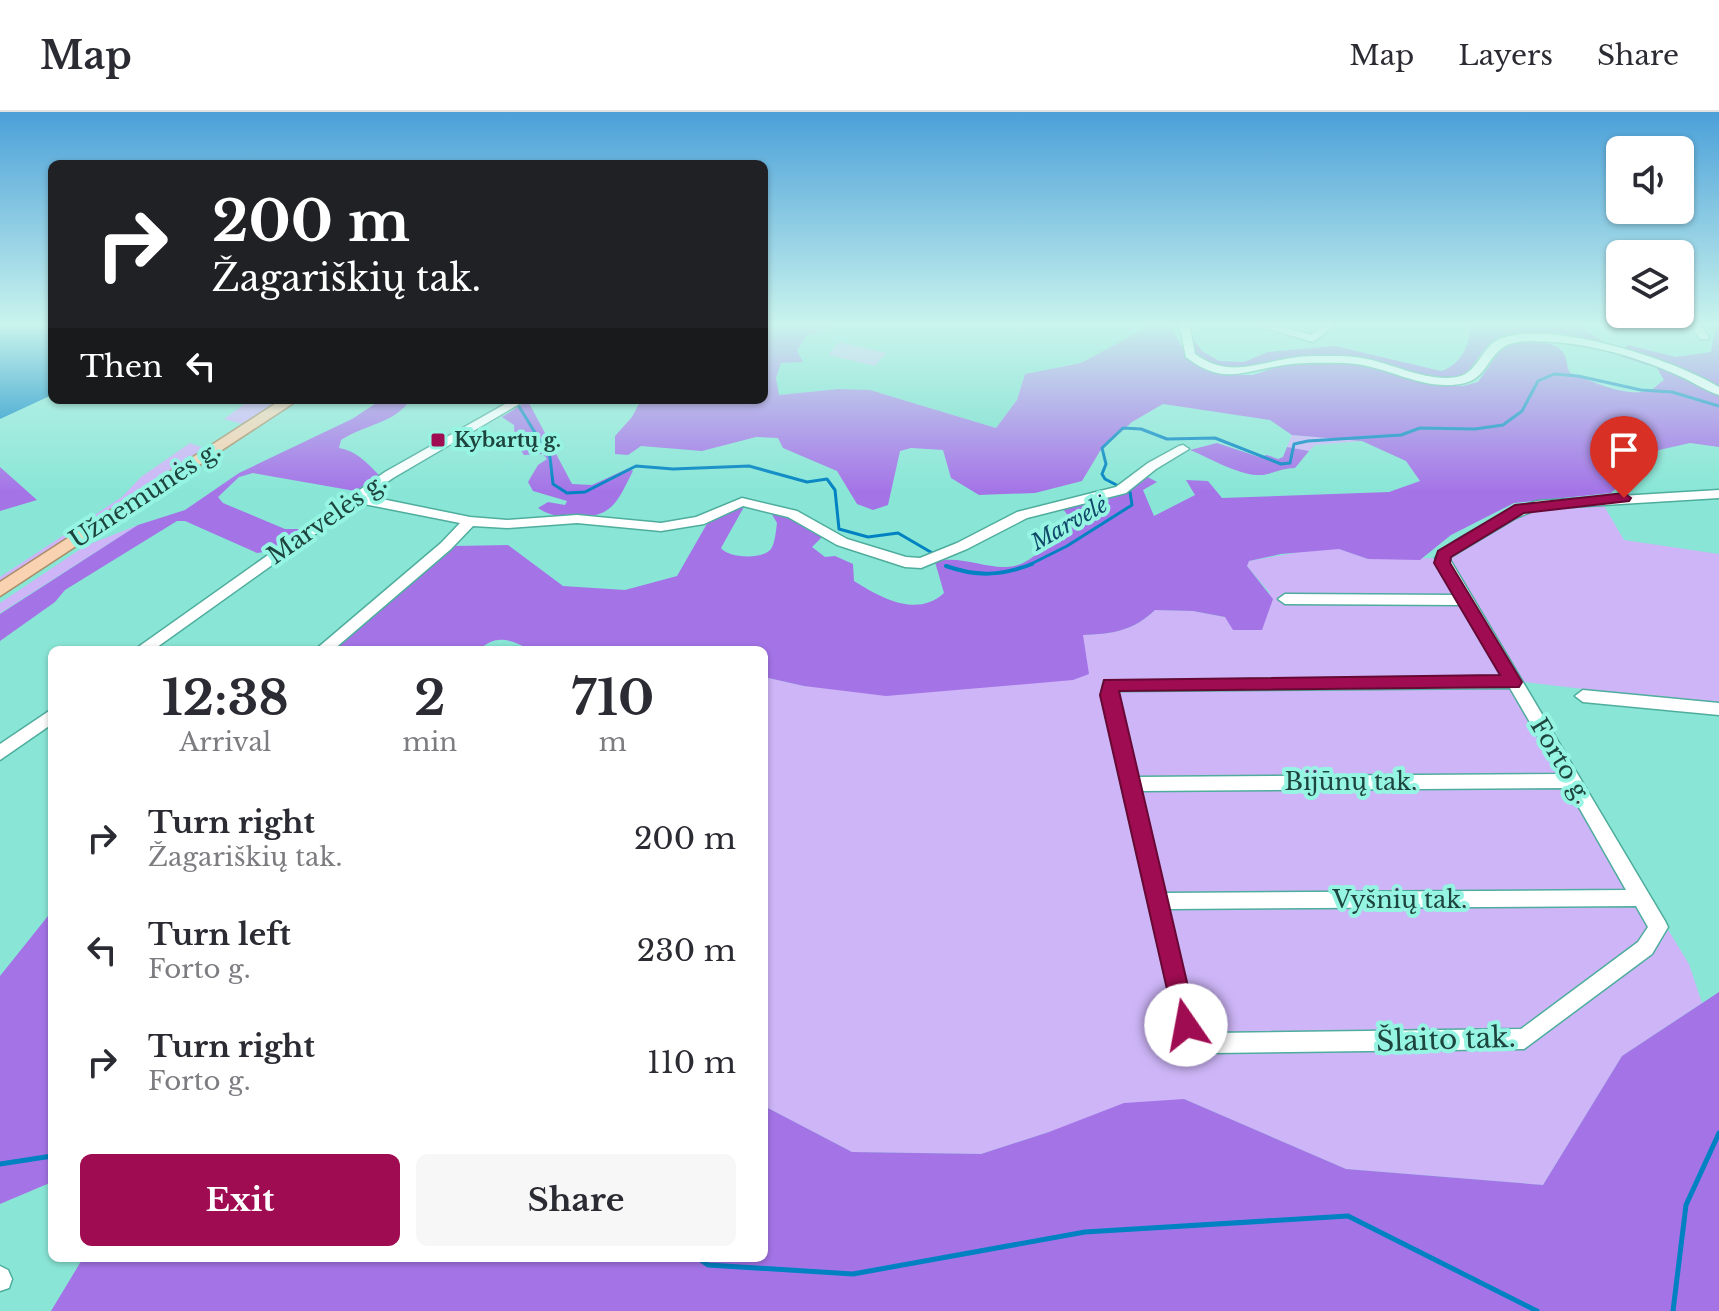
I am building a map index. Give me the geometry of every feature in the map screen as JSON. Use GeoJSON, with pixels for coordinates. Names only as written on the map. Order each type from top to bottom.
{"type":"FeatureCollection","features":[{"type":"Feature","properties":{"kind":"main road","name":"Užnemunės g."},"geometry":{"type":"LineString","coordinates":[[0,590],[285,404]]}},
{"type":"Feature","properties":{"kind":"street"},"geometry":{"type":"LineString","coordinates":[[1428,379],[1465,379]]}},
{"type":"Feature","properties":{"kind":"street"},"geometry":{"type":"LineString","coordinates":[[1695,379],[1719,392]]}},
{"type":"Feature","properties":{"kind":"street","name":"Marvelės g."},"geometry":{"type":"LineString","coordinates":[[148,646],[355,498],[514,404]]}},
{"type":"Feature","properties":{"kind":"street"},"geometry":{"type":"LineString","coordinates":[[355,498],[470,521],[507,524],[577,519],[633,526],[681,526],[742,502],[792,514],[842,542],[905,562],[921,563],[1022,515],[1124,488],[1152,466],[1183,449]]}},
{"type":"Feature","properties":{"kind":"street","name":"Forto g."},"geometry":{"type":"LineString","coordinates":[[1658,927],[1442,563],[1443,555],[1510,513],[1537,505],[1719,494]]}},
{"type":"Feature","properties":{"kind":"street"},"geometry":{"type":"LineString","coordinates":[[328,646],[446,546],[470,521]]}},
{"type":"Feature","properties":{"kind":"street"},"geometry":{"type":"LineString","coordinates":[[1285,599],[1464,600]]}},
{"type":"Feature","properties":{"kind":"street"},"geometry":{"type":"LineString","coordinates":[[1158,901],[1109,695],[1110,685],[1513,682]]}},
{"type":"Feature","properties":{"kind":"street"},"geometry":{"type":"LineString","coordinates":[[1583,696],[1719,709]]}},
{"type":"Feature","properties":{"kind":"street"},"geometry":{"type":"LineString","coordinates":[[0,753],[48,718]]}},
{"type":"Feature","properties":{"kind":"street","name":"Bijūnų tak."},"geometry":{"type":"LineString","coordinates":[[1129,784],[1573,781]]}},
{"type":"Feature","properties":{"kind":"street","name":"Vyšnių tak."},"geometry":{"type":"LineString","coordinates":[[1158,901],[1642,898]]}},
{"type":"Feature","properties":{"kind":"street","name":"Šlaito tak."},"geometry":{"type":"LineString","coordinates":[[1158,901],[1186,1025],[1193,1037],[1212,1043],[1524,1039],[1645,948],[1658,927]]}},
{"type":"Feature","properties":{"kind":"shaded area"},"geometry":{"type":"Polygon","coordinates":[[[768,379],[776,379],[779,395],[839,389],[870,390],[996,428],[1017,400],[1023,379],[1415,379],[1463,386],[1480,379],[1586,379],[1608,387],[1638,392],[1650,390],[1663,379],[1719,379],[1719,447],[1690,443],[1659,450],[1611,493],[1514,503],[1451,535],[1420,560],[1368,559],[1339,549],[1281,554],[1249,561],[1247,566],[1273,599],[1262,630],[1233,630],[1225,617],[1193,611],[1155,610],[1139,623],[1122,630],[1083,635],[1089,674],[1073,680],[886,696],[804,686],[768,678],[768,646],[523,646],[498,640],[485,646],[332,646],[454,546],[508,545],[563,586],[625,590],[677,576],[708,522],[745,505],[721,548],[725,551],[745,556],[767,553],[773,543],[777,523],[770,511],[787,515],[823,536],[812,547],[825,557],[835,556],[853,564],[854,581],[887,599],[911,605],[933,600],[944,593],[935,562],[957,560],[1002,567],[1023,563],[1072,521],[1063,509],[1115,495],[1144,475],[1157,482],[1143,490],[1154,516],[1195,495],[1186,480],[1208,481],[1222,498],[1389,492],[1420,481],[1406,461],[1362,441],[1292,435],[1270,420],[1163,404],[1132,422],[1100,451],[1082,481],[1035,493],[979,495],[951,478],[943,450],[911,448],[900,451],[888,505],[873,510],[857,504],[837,471],[783,448],[778,438],[756,437],[702,451],[641,446],[628,455],[615,454],[615,436],[639,404],[768,404],[768,379]]]}},
{"type":"Feature","properties":{"kind":"shaded area"},"geometry":{"type":"Polygon","coordinates":[[[776,379],[1023,379],[1017,400],[996,428],[870,390],[839,389],[778,395],[776,379]]]}},
{"type":"Feature","properties":{"kind":"shaded area"},"geometry":{"type":"Polygon","coordinates":[[[245,404],[273,404],[242,424],[224,419],[245,404]]]}},
{"type":"Feature","properties":{"kind":"shaded area"},"geometry":{"type":"Polygon","coordinates":[[[375,404],[406,404],[387,419],[341,440],[339,448],[356,455],[380,476],[355,491],[253,473],[239,477],[218,497],[223,503],[285,529],[306,529],[271,551],[257,553],[185,521],[177,521],[65,590],[55,602],[0,641],[0,614],[138,525],[185,510],[239,473],[352,419],[375,404]]]}},
{"type":"Feature","properties":{"kind":"shaded area"},"geometry":{"type":"Polygon","coordinates":[[[522,404],[530,404],[572,484],[592,485],[629,468],[633,471],[618,499],[606,511],[587,517],[555,516],[538,508],[548,502],[565,505],[567,501],[533,491],[528,482],[538,465],[547,459],[543,454],[524,455],[515,441],[514,425],[502,417],[522,404]]]}},
{"type":"Feature","properties":{"kind":"shaded area"},"geometry":{"type":"Polygon","coordinates":[[[1292,435],[1362,441],[1315,445],[1309,451],[1287,447],[1292,435]]]}},
{"type":"Feature","properties":{"kind":"shaded area"},"geometry":{"type":"Polygon","coordinates":[[[190,443],[204,448],[0,582],[0,577],[122,497],[141,477],[190,443]]]}},
{"type":"Feature","properties":{"kind":"shaded area"},"geometry":{"type":"Polygon","coordinates":[[[1217,443],[1259,457],[1267,455],[1278,459],[1283,457],[1287,447],[1309,451],[1295,468],[1257,475],[1232,469],[1190,450],[1217,443]]]}},
{"type":"Feature","properties":{"kind":"shaded area"},"geometry":{"type":"Polygon","coordinates":[[[0,467],[37,500],[0,511],[0,467]]]}},
{"type":"Feature","properties":{"kind":"shaded area"},"geometry":{"type":"Polygon","coordinates":[[[1600,499],[1624,540],[1719,554],[1719,705],[1516,681],[1689,964],[1702,1003],[1622,1056],[1543,1185],[1346,1169],[1184,1099],[1049,1132],[981,1154],[852,1152],[768,1108],[768,678],[804,686],[1113,632],[1139,623],[1155,610],[1193,611],[1225,617],[1270,593],[1247,566],[1249,561],[1317,549],[1339,549],[1368,559],[1442,558],[1510,513],[1600,499]]]}},
{"type":"Feature","properties":{"kind":"shaded area"},"geometry":{"type":"Polygon","coordinates":[[[138,525],[0,613],[0,603],[85,546],[138,525]]]}},
{"type":"Feature","properties":{"kind":"shaded area"},"geometry":{"type":"Polygon","coordinates":[[[48,916],[48,1184],[0,1204],[0,976],[48,916]]]}},
{"type":"Feature","properties":{"kind":"shaded area"},"geometry":{"type":"Polygon","coordinates":[[[1719,992],[1719,1311],[51,1311],[81,1262],[768,1262],[768,1108],[852,1152],[981,1154],[1124,1103],[1184,1099],[1346,1169],[1543,1185],[1622,1056],[1719,992]]]}},
{"type":"Feature","properties":{"kind":"water"},"geometry":{"type":"Polygon","coordinates":[[[0,379],[48,379],[48,397],[0,419],[0,379]]]}},
{"type":"Feature","properties":{"kind":"waterway","name":"Marvelė"},"geometry":{"type":"LineString","coordinates":[[1029,565],[1067,546],[1132,505],[1130,492],[1105,479],[1102,474],[1106,464],[1102,448],[1123,428],[1141,429],[1167,439],[1215,438],[1281,464],[1290,463],[1294,444],[1308,441],[1401,435],[1420,428],[1475,429],[1503,425],[1522,411],[1538,381],[1543,379]]}},
{"type":"Feature","properties":{"kind":"waterway","name":"Marvelė"},"geometry":{"type":"LineString","coordinates":[[1591,379],[1641,390],[1672,392],[1719,406]]}},
{"type":"Feature","properties":{"kind":"waterway","name":"Marvelė"},"geometry":{"type":"LineString","coordinates":[[517,404],[550,457],[553,484],[567,493],[585,492],[636,466],[673,469],[749,466],[807,482],[827,479],[835,490],[839,529],[868,537],[898,533],[934,554]]}},
{"type":"Feature","properties":{"kind":"waterway","name":"Marvelė"},"geometry":{"type":"LineString","coordinates":[[946,566],[989,574],[1029,565]]}},
{"type":"Feature","properties":{"kind":"waterway"},"geometry":{"type":"LineString","coordinates":[[1673,1311],[1686,1205],[1719,1133]]}},
{"type":"Feature","properties":{"kind":"waterway"},"geometry":{"type":"LineString","coordinates":[[0,1164],[48,1157]]}},
{"type":"Feature","properties":{"kind":"waterway"},"geometry":{"type":"LineString","coordinates":[[704,1262],[708,1265],[853,1274],[1085,1232],[1348,1216],[1537,1311]]}},
{"type":"Feature","properties":{"kind":"place","name":"Kybartų g."},"geometry":{"type":"Point","coordinates":[438,440]}},
{"type":"Feature","properties":{"kind":"route"},"geometry":{"type":"LineString","coordinates":[[1186,1025],[1109,695],[1110,685],[1513,682],[1442,563],[1443,555],[1521,509],[1624,498]]}}]}
